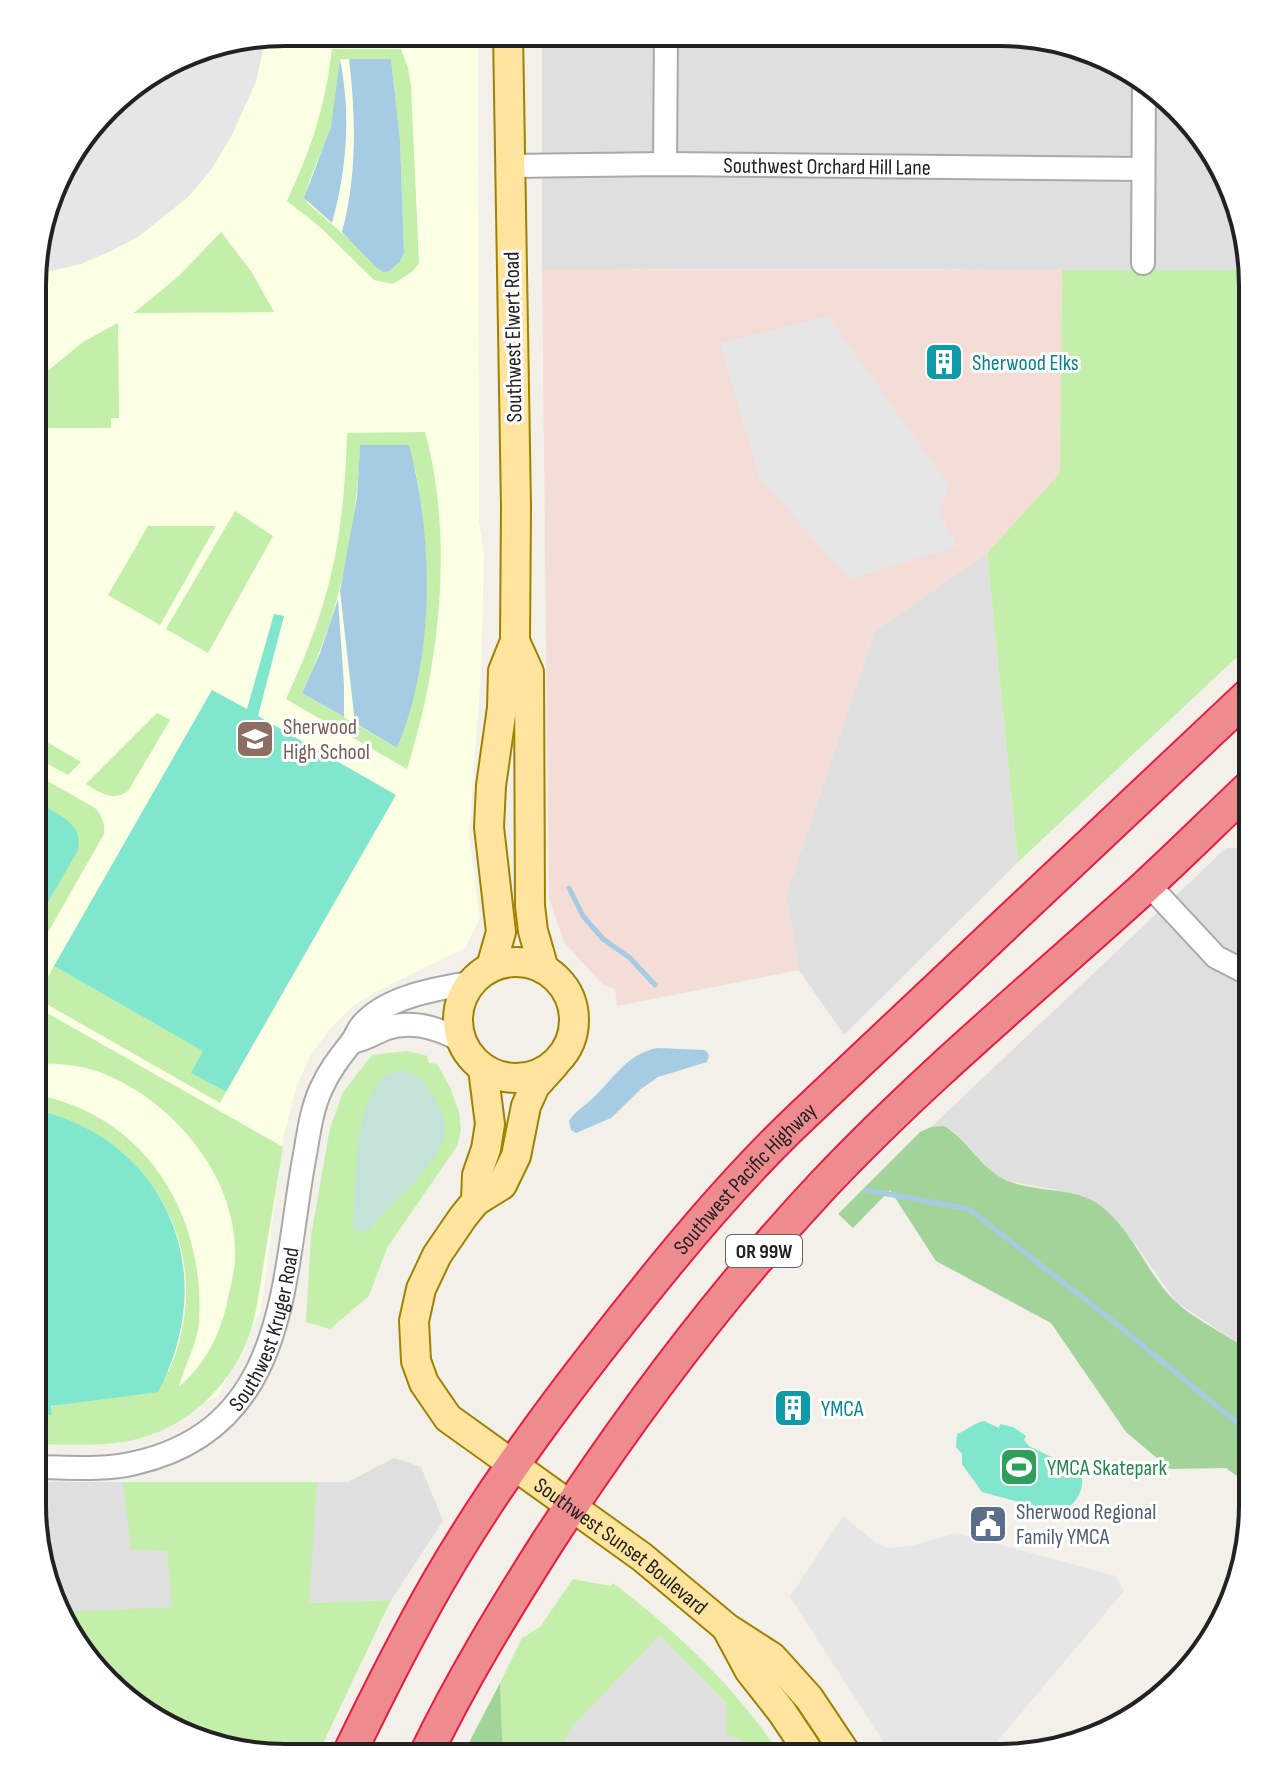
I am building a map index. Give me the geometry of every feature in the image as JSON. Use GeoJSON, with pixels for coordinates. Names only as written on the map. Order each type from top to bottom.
{"type":"FeatureCollection","features":[{"type":"Feature","properties":{"kind":"highway","name":"Southwest Pacific Highway"},"geometry":{"type":"LineString","coordinates":[[354,1744],[439,1582],[514,1466],[572,1383],[690,1235],[765,1152],[1239,704]]}},
{"type":"Feature","properties":{"kind":"highway","name":"OR 99W"},"geometry":{"type":"LineString","coordinates":[[431,1744],[501,1612],[603,1458],[707,1321],[823,1185],[939,1073],[1239,798]]}},
{"type":"Feature","properties":{"kind":"main road","name":"Southwest Elwert Road"},"geometry":{"type":"LineString","coordinates":[[481,975],[501,932],[489,827],[503,671],[515,641],[516,507],[508,46]]}},
{"type":"Feature","properties":{"kind":"main road","name":"Southwest Elwert Road"},"geometry":{"type":"LineString","coordinates":[[515,641],[529,672],[530,906],[533,931],[544,969]]}},
{"type":"Feature","properties":{"kind":"main road"},"geometry":{"type":"LineString","coordinates":[[514,1466],[448,1418],[424,1383],[416,1361],[414,1321],[421,1289],[437,1255],[476,1201],[502,1185],[516,1156],[526,1106],[535,1086],[565,1053],[572,1038],[574,1018],[571,997],[544,969],[518,963],[481,975],[460,1001],[457,1021],[460,1040],[469,1056],[483,1069],[500,1077],[519,1079],[538,1075],[554,1065]]}},
{"type":"Feature","properties":{"kind":"main road"},"geometry":{"type":"LineString","coordinates":[[476,1201],[477,1175],[490,1124],[483,1069]]}},
{"type":"Feature","properties":{"kind":"main road","name":"Southwest Sunset Boulevard"},"geometry":{"type":"LineString","coordinates":[[514,1466],[642,1557],[727,1628],[772,1657],[809,1698],[840,1744]]}},
{"type":"Feature","properties":{"kind":"main road","name":"Southwest Sunset Boulevard"},"geometry":{"type":"LineString","coordinates":[[727,1628],[749,1670],[803,1744]]}},
{"type":"Feature","properties":{"kind":"street"},"geometry":{"type":"LineString","coordinates":[[665,164],[666,46]]}},
{"type":"Feature","properties":{"kind":"street"},"geometry":{"type":"LineString","coordinates":[[1143,263],[1144,94]]}},
{"type":"Feature","properties":{"kind":"street","name":"Southwest Orchard Hill Lane"},"geometry":{"type":"LineString","coordinates":[[509,166],[665,164],[1143,169]]}},
{"type":"Feature","properties":{"kind":"street"},"geometry":{"type":"LineString","coordinates":[[1148,884],[1216,957],[1238,969]]}},
{"type":"Feature","properties":{"kind":"street","name":"Southwest Kruger Road"},"geometry":{"type":"LineString","coordinates":[[46,1467],[115,1467],[164,1455],[206,1432],[243,1396],[259,1371],[275,1330],[315,1103],[330,1070],[363,1024],[379,1011],[421,993],[481,975]]}},
{"type":"Feature","properties":{"kind":"street"},"geometry":{"type":"LineString","coordinates":[[352,1042],[368,1039],[385,1029],[401,1025],[444,1031],[460,1040]]}},
{"type":"Feature","properties":{"kind":"shaded area","name":"Sherwood High School"},"geometry":{"type":"Polygon","coordinates":[[[478,46],[479,520],[484,555],[481,675],[469,835],[480,918],[465,948],[353,1006],[330,1029],[310,1056],[296,1088],[283,1139],[261,1310],[218,1396],[119,1443],[46,1442],[46,285],[54,223],[64,193],[95,139],[127,105],[179,71],[223,54],[253,48],[478,46]]]}},
{"type":"Feature","properties":{"kind":"shaded area"},"geometry":{"type":"Polygon","coordinates":[[[542,46],[1000,46],[1032,48],[1092,64],[1146,95],[1169,116],[1199,152],[1221,193],[1231,223],[1238,270],[542,269],[542,46]]]}},
{"type":"Feature","properties":{"kind":"shaded area"},"geometry":{"type":"Polygon","coordinates":[[[263,47],[256,82],[231,137],[211,170],[188,197],[138,237],[81,264],[47,272],[54,223],[64,193],[86,152],[105,127],[127,105],[165,78],[223,54],[263,47]]]}},
{"type":"Feature","properties":{"kind":"shaded area"},"geometry":{"type":"Polygon","coordinates":[[[340,59],[346,100],[346,141],[332,223],[304,198],[331,127],[340,59]]]}},
{"type":"Feature","properties":{"kind":"shaded area"},"geometry":{"type":"Polygon","coordinates":[[[349,59],[391,59],[400,139],[404,253],[389,271],[383,272],[377,268],[342,232],[354,146],[349,59]]]}},
{"type":"Feature","properties":{"kind":"shaded area"},"geometry":{"type":"Polygon","coordinates":[[[542,269],[1062,270],[1060,473],[987,553],[875,631],[786,895],[799,970],[617,1006],[615,989],[603,985],[564,942],[549,898],[542,269]]]}},
{"type":"Feature","properties":{"kind":"shaded area"},"geometry":{"type":"Polygon","coordinates":[[[828,316],[949,485],[939,512],[957,546],[849,580],[759,477],[720,343],[828,316]]]}},
{"type":"Feature","properties":{"kind":"shaded area"},"geometry":{"type":"Polygon","coordinates":[[[360,445],[409,445],[423,519],[427,598],[424,638],[409,713],[397,748],[355,723],[340,591],[357,498],[360,445]]]}},
{"type":"Feature","properties":{"kind":"shaded area"},"geometry":{"type":"Polygon","coordinates":[[[987,553],[1018,862],[844,1035],[799,970],[786,895],[875,631],[987,553]]]}},
{"type":"Feature","properties":{"kind":"shaded area"},"geometry":{"type":"Polygon","coordinates":[[[338,599],[344,717],[302,693],[320,653],[338,599]]]}},
{"type":"Feature","properties":{"kind":"shaded area"},"geometry":{"type":"Polygon","coordinates":[[[1226,848],[1239,848],[1238,1343],[1176,1302],[1139,1249],[1104,1208],[1067,1192],[1005,1180],[993,1173],[956,1133],[944,1126],[931,1127],[1226,848]]]}},
{"type":"Feature","properties":{"kind":"shaded area"},"geometry":{"type":"Polygon","coordinates":[[[657,1048],[705,1050],[709,1055],[707,1062],[658,1077],[611,1118],[576,1133],[571,1130],[571,1118],[628,1062],[657,1048]]]}},
{"type":"Feature","properties":{"kind":"shaded area"},"geometry":{"type":"Polygon","coordinates":[[[402,1070],[417,1076],[433,1096],[444,1121],[444,1138],[427,1167],[367,1233],[353,1229],[356,1163],[365,1112],[373,1091],[385,1076],[402,1070]]]}},
{"type":"Feature","properties":{"kind":"shaded area"},"geometry":{"type":"Polygon","coordinates":[[[394,1458],[421,1467],[443,1521],[391,1600],[71,1611],[54,1567],[48,1537],[46,1482],[348,1482],[394,1458]]]}},
{"type":"Feature","properties":{"kind":"shaded area"},"geometry":{"type":"Polygon","coordinates":[[[843,1516],[876,1543],[889,1548],[910,1546],[957,1533],[1116,1576],[1124,1591],[995,1744],[885,1744],[790,1597],[843,1516]]]}},
{"type":"Feature","properties":{"kind":"shaded area"},"geometry":{"type":"Polygon","coordinates":[[[660,1634],[728,1705],[726,1734],[748,1744],[564,1744],[571,1728],[660,1634]]]}},
{"type":"Feature","properties":{"kind":"green space"},"geometry":{"type":"Polygon","coordinates":[[[332,49],[401,49],[408,68],[419,263],[412,272],[393,284],[374,280],[320,227],[287,201],[316,127],[332,49]],[[340,59],[332,121],[308,185],[307,203],[357,246],[404,253],[400,139],[391,59],[340,59]]]}},
{"type":"Feature","properties":{"kind":"green space"},"geometry":{"type":"Polygon","coordinates":[[[221,232],[251,271],[274,312],[134,313],[180,275],[221,232]]]}},
{"type":"Feature","properties":{"kind":"green space"},"geometry":{"type":"Polygon","coordinates":[[[1062,270],[1238,270],[1239,655],[1018,862],[987,553],[1060,473],[1062,270]]]}},
{"type":"Feature","properties":{"kind":"green space"},"geometry":{"type":"Polygon","coordinates":[[[118,323],[119,418],[111,418],[111,428],[46,428],[46,372],[83,342],[118,323]]]}},
{"type":"Feature","properties":{"kind":"green space"},"geometry":{"type":"Polygon","coordinates":[[[425,432],[434,472],[441,557],[435,645],[428,688],[407,769],[286,699],[314,632],[332,569],[343,505],[347,433],[425,432]],[[360,445],[355,509],[344,572],[326,633],[302,693],[397,748],[415,689],[425,606],[425,550],[415,468],[360,445]]]}},
{"type":"Feature","properties":{"kind":"green space"},"geometry":{"type":"Polygon","coordinates":[[[235,511],[273,536],[208,653],[166,629],[235,511]]]}},
{"type":"Feature","properties":{"kind":"green space"},"geometry":{"type":"Polygon","coordinates":[[[148,526],[216,526],[160,625],[108,595],[148,526]]]}},
{"type":"Feature","properties":{"kind":"green space"},"geometry":{"type":"Polygon","coordinates":[[[274,614],[284,616],[258,716],[396,795],[226,1092],[191,1073],[203,1051],[54,966],[212,690],[247,709],[274,614]]]}},
{"type":"Feature","properties":{"kind":"green space"},"geometry":{"type":"Polygon","coordinates":[[[157,713],[170,720],[128,791],[112,796],[86,784],[157,713]]]}},
{"type":"Feature","properties":{"kind":"green space"},"geometry":{"type":"Polygon","coordinates":[[[46,744],[81,762],[68,775],[46,763],[46,744]]]}},
{"type":"Feature","properties":{"kind":"green space"},"geometry":{"type":"Polygon","coordinates":[[[46,780],[95,808],[104,826],[104,834],[47,934],[46,780]]]}},
{"type":"Feature","properties":{"kind":"green space"},"geometry":{"type":"Polygon","coordinates":[[[46,808],[73,826],[79,842],[77,852],[46,905],[46,808]]]}},
{"type":"Feature","properties":{"kind":"green space"},"geometry":{"type":"Polygon","coordinates":[[[54,966],[204,1051],[192,1073],[226,1092],[220,1103],[46,1004],[46,980],[54,966]]]}},
{"type":"Feature","properties":{"kind":"green space"},"geometry":{"type":"Polygon","coordinates":[[[46,1012],[283,1147],[256,1307],[240,1357],[216,1390],[186,1417],[149,1436],[117,1443],[46,1444],[46,1416],[52,1415],[51,1407],[169,1371],[183,1327],[186,1285],[180,1244],[166,1207],[143,1173],[113,1145],[76,1123],[46,1113],[46,1098],[73,1105],[107,1123],[137,1147],[161,1175],[179,1208],[192,1244],[198,1283],[199,1323],[179,1387],[205,1358],[221,1324],[234,1267],[233,1226],[225,1196],[211,1168],[172,1118],[121,1082],[93,1070],[46,1064],[46,1012]]]}},
{"type":"Feature","properties":{"kind":"green space"},"geometry":{"type":"Polygon","coordinates":[[[407,1051],[427,1056],[429,1063],[437,1064],[450,1087],[459,1112],[461,1130],[457,1146],[387,1248],[369,1296],[330,1329],[306,1322],[311,1236],[330,1128],[343,1092],[372,1055],[407,1051]]]}},
{"type":"Feature","properties":{"kind":"green space"},"geometry":{"type":"Polygon","coordinates":[[[46,1114],[79,1125],[118,1149],[148,1180],[170,1217],[182,1258],[184,1301],[176,1347],[158,1392],[51,1406],[52,1415],[46,1416],[46,1114]]]}},
{"type":"Feature","properties":{"kind":"green space"},"geometry":{"type":"Polygon","coordinates":[[[944,1126],[953,1132],[990,1170],[1008,1181],[1071,1193],[1095,1202],[1126,1232],[1158,1281],[1176,1302],[1238,1343],[1238,1477],[1226,1468],[1170,1469],[1126,1432],[1051,1323],[936,1261],[890,1190],[853,1228],[838,1214],[920,1132],[944,1126]]]}},
{"type":"Feature","properties":{"kind":"green space","name":"YMCA Skatepark"},"geometry":{"type":"Polygon","coordinates":[[[984,1421],[999,1428],[1000,1424],[1013,1427],[1026,1436],[1024,1440],[1029,1446],[1080,1471],[1082,1485],[1073,1504],[1055,1512],[982,1492],[962,1464],[962,1454],[956,1447],[957,1434],[984,1421]]]}},
{"type":"Feature","properties":{"kind":"green space"},"geometry":{"type":"Polygon","coordinates":[[[123,1482],[317,1482],[309,1603],[391,1600],[323,1744],[253,1742],[193,1726],[139,1695],[116,1674],[95,1651],[71,1611],[172,1607],[167,1551],[131,1550],[123,1482]]]}},
{"type":"Feature","properties":{"kind":"green space"},"geometry":{"type":"Polygon","coordinates":[[[573,1579],[611,1586],[613,1583],[705,1663],[746,1708],[773,1744],[748,1744],[726,1734],[727,1704],[660,1635],[571,1728],[564,1744],[502,1744],[500,1683],[522,1638],[540,1627],[573,1579]]]}},
{"type":"Feature","properties":{"kind":"green space"},"geometry":{"type":"Polygon","coordinates":[[[500,1683],[502,1744],[468,1744],[500,1683]]]}},
{"type":"Feature","properties":{"kind":"waterway"},"geometry":{"type":"LineString","coordinates":[[569,888],[583,916],[603,939],[630,958],[655,985]]}},
{"type":"Feature","properties":{"kind":"waterway"},"geometry":{"type":"LineString","coordinates":[[866,1190],[969,1209],[1238,1424]]}},
{"type":"Feature","properties":{"kind":"place","name":"Sherwood Elks"},"geometry":{"type":"Point","coordinates":[944,362]}},
{"type":"Feature","properties":{"kind":"place","name":"Sherwood High School"},"geometry":{"type":"Point","coordinates":[255,739]}},
{"type":"Feature","properties":{"kind":"place","name":"YMCA"},"geometry":{"type":"Point","coordinates":[793,1408]}},
{"type":"Feature","properties":{"kind":"place","name":"YMCA Skatepark"},"geometry":{"type":"Point","coordinates":[1019,1467]}},
{"type":"Feature","properties":{"kind":"place","name":"Sherwood Regional Family YMCA"},"geometry":{"type":"Point","coordinates":[988,1524]}}]}
